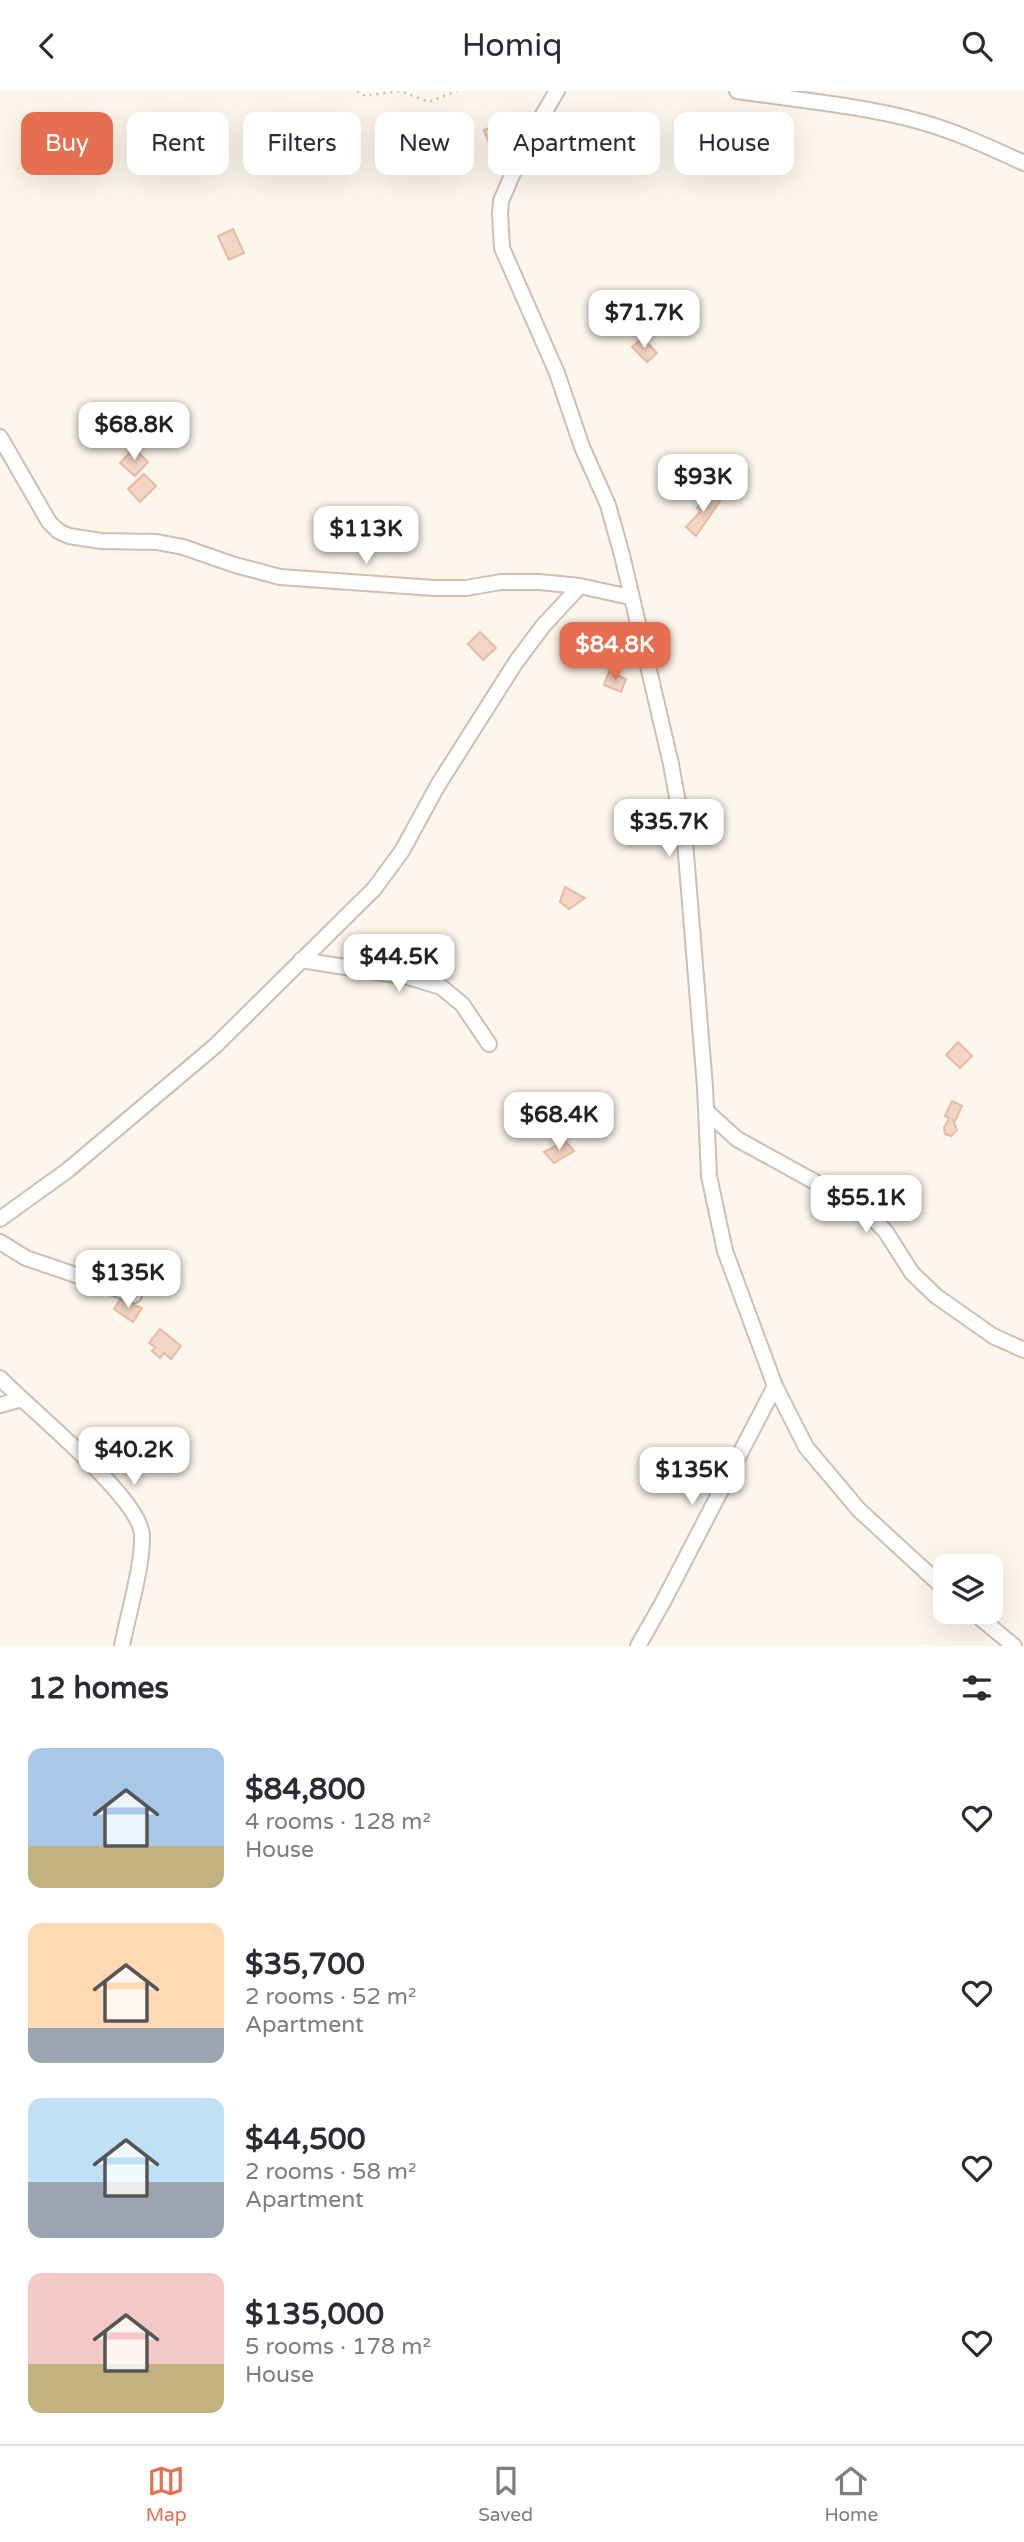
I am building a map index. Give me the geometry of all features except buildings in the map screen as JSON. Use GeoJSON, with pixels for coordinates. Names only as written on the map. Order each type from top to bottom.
{"type":"FeatureCollection","features":[{"type":"Feature","properties":{"kind":"street"},"geometry":{"type":"LineString","coordinates":[[557,91],[525,145],[501,201],[499,213],[502,248],[557,373],[582,447],[608,505],[671,764],[685,842],[709,1176],[725,1251],[775,1386],[806,1447],[835,1483],[887,1538],[933,1578]]}},
{"type":"Feature","properties":{"kind":"street"},"geometry":{"type":"LineString","coordinates":[[737,91],[789,95],[917,121],[959,135],[1024,163]]}},
{"type":"Feature","properties":{"kind":"street"},"geometry":{"type":"LineString","coordinates":[[0,437],[49,522],[58,531],[69,536],[101,541],[157,542],[183,547],[280,577],[434,588],[466,588],[501,582],[539,582],[580,586],[630,597]]}},
{"type":"Feature","properties":{"kind":"street"},"geometry":{"type":"LineString","coordinates":[[0,1219],[68,1170],[215,1046],[374,889],[389,870],[438,785],[516,662],[580,586]]}},
{"type":"Feature","properties":{"kind":"street"},"geometry":{"type":"LineString","coordinates":[[301,960],[408,977],[441,987],[462,1004],[489,1044]]}},
{"type":"Feature","properties":{"kind":"street"},"geometry":{"type":"LineString","coordinates":[[706,1111],[737,1139],[864,1209],[886,1232],[912,1273],[936,1296],[993,1336],[1024,1350]]}},
{"type":"Feature","properties":{"kind":"street"},"geometry":{"type":"LineString","coordinates":[[0,1242],[26,1258],[134,1295]]}},
{"type":"Feature","properties":{"kind":"street"},"geometry":{"type":"LineString","coordinates":[[0,1378],[78,1450],[141,1526],[140,1557],[122,1646]]}},
{"type":"Feature","properties":{"kind":"street"},"geometry":{"type":"LineString","coordinates":[[638,1646],[775,1386]]}},
{"type":"Feature","properties":{"kind":"street"},"geometry":{"type":"LineString","coordinates":[[0,1405],[22,1399]]}},
{"type":"Feature","properties":{"kind":"street"},"geometry":{"type":"LineString","coordinates":[[987,1624],[1014,1646]]}},
{"type":"Feature","properties":{"kind":"path"},"geometry":{"type":"LineString","coordinates":[[357,91],[365,96],[405,92],[429,102],[457,91]]}}]}
